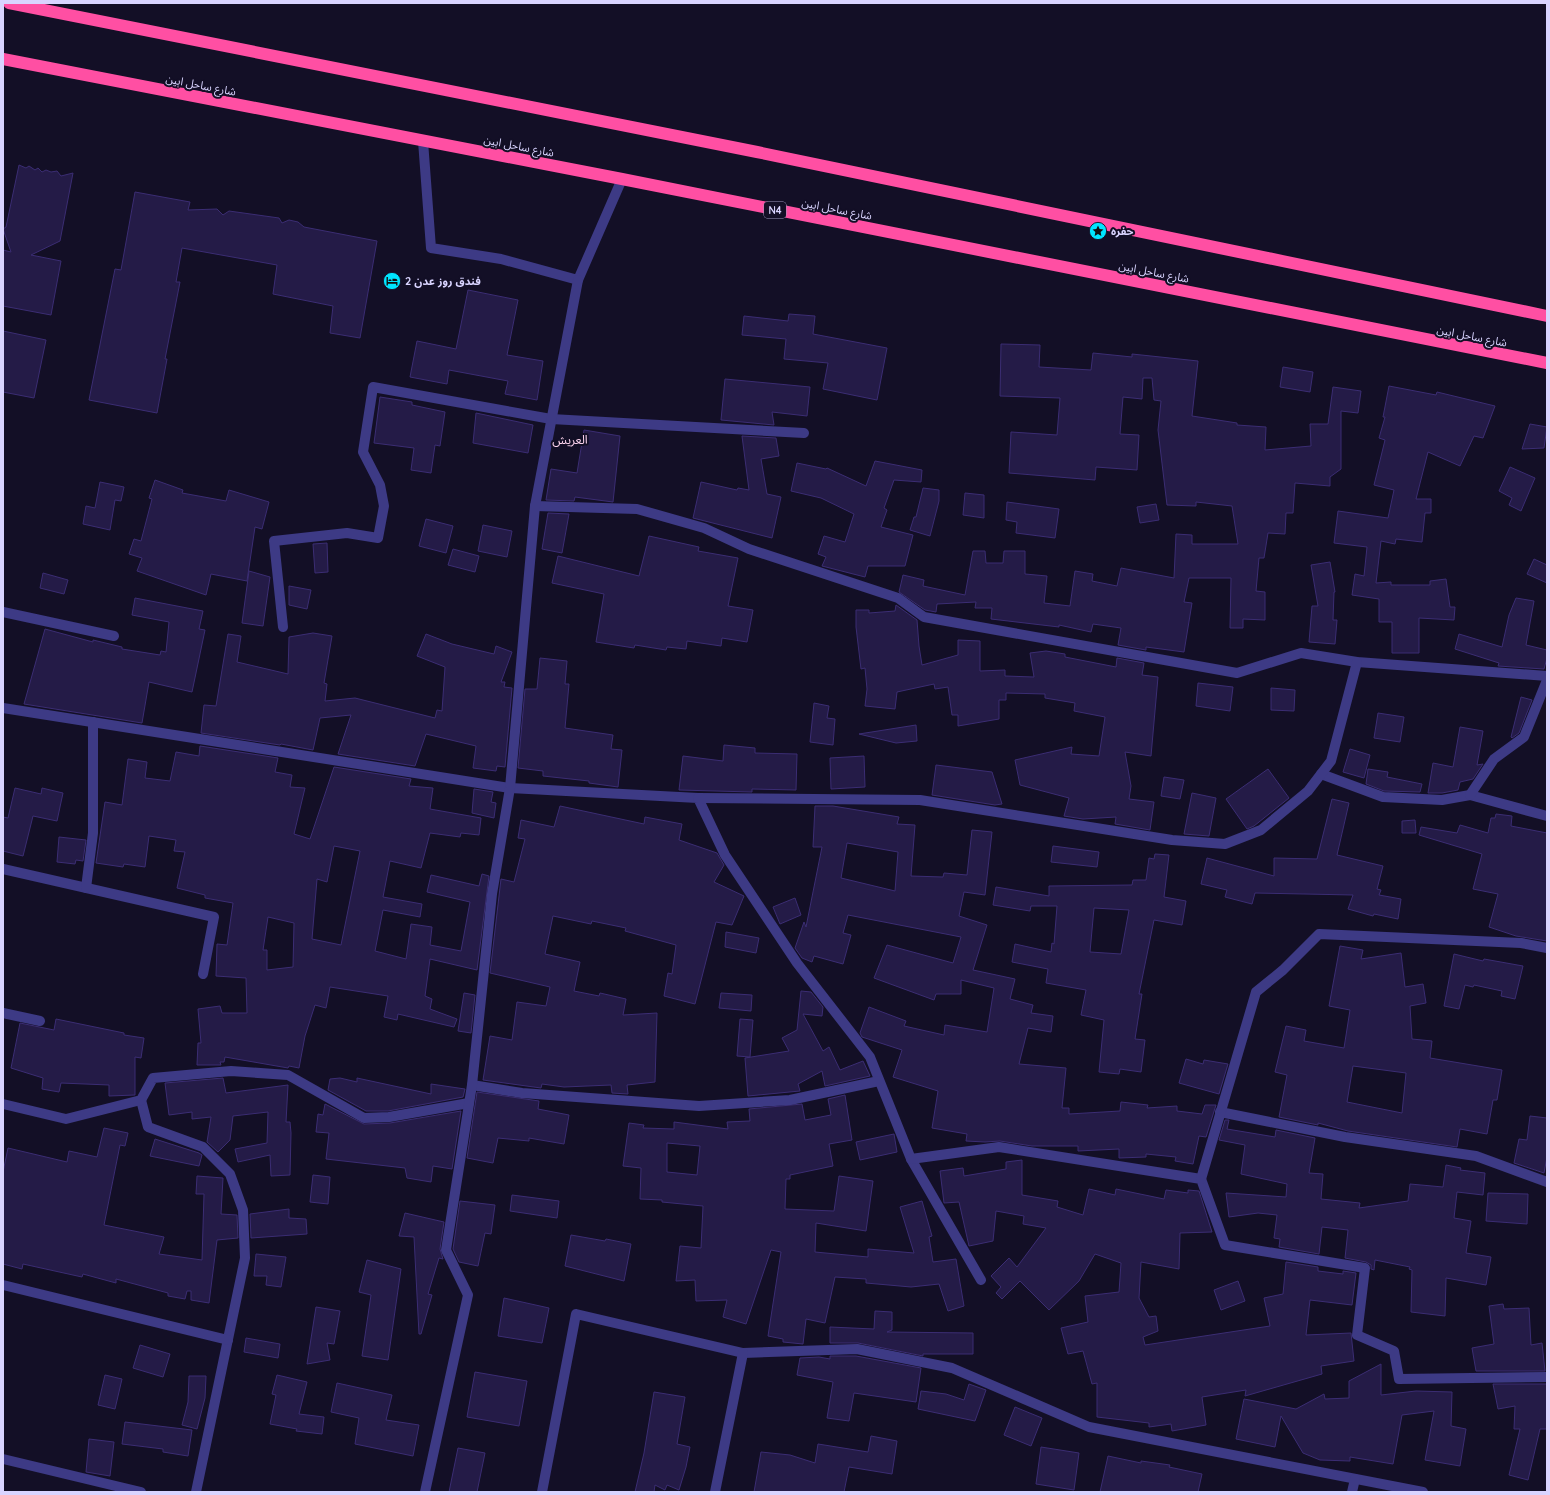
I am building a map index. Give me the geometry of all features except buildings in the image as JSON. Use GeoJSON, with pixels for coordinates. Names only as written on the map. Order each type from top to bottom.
{"type":"FeatureCollection","features":[{"type":"Feature","properties":{"kind":"highway"},"geometry":{"type":"LineString","coordinates":[[9,3],[757,152],[1547,316]]}},
{"type":"Feature","properties":{"kind":"highway","name":"شارع ساحل ابين"},"geometry":{"type":"LineString","coordinates":[[3,59],[622,179],[1547,364]]}},
{"type":"Feature","properties":{"kind":"street"},"geometry":{"type":"LineString","coordinates":[[423,141],[431,248],[501,259],[578,280]]}},
{"type":"Feature","properties":{"kind":"street"},"geometry":{"type":"LineString","coordinates":[[425,1492],[468,1295],[446,1250],[472,1085],[492,894],[510,788],[535,506],[578,280],[622,179]]}},
{"type":"Feature","properties":{"kind":"street"},"geometry":{"type":"LineString","coordinates":[[283,627],[274,541],[347,533],[378,538],[384,506],[380,485],[363,452],[373,387],[552,420],[804,433]]}},
{"type":"Feature","properties":{"kind":"street"},"geometry":{"type":"LineString","coordinates":[[535,506],[638,509],[704,528],[749,550],[898,598],[924,618],[1237,674],[1300,653],[1358,662],[1547,676]]}},
{"type":"Feature","properties":{"kind":"street"},"geometry":{"type":"LineString","coordinates":[[3,612],[114,636]]}},
{"type":"Feature","properties":{"kind":"street"},"geometry":{"type":"LineString","coordinates":[[3,708],[510,788],[698,798],[920,800],[1172,840],[1225,844],[1261,830],[1308,791],[1331,761],[1358,662]]}},
{"type":"Feature","properties":{"kind":"street"},"geometry":{"type":"LineString","coordinates":[[1470,795],[1494,759],[1524,736],[1547,680]]}},
{"type":"Feature","properties":{"kind":"street"},"geometry":{"type":"LineString","coordinates":[[86,888],[93,833],[93,722]]}},
{"type":"Feature","properties":{"kind":"street"},"geometry":{"type":"LineString","coordinates":[[1321,774],[1383,797],[1442,800],[1470,795],[1547,816]]}},
{"type":"Feature","properties":{"kind":"street"},"geometry":{"type":"LineString","coordinates":[[698,798],[725,855],[797,963],[870,1057],[911,1159],[981,1280]]}},
{"type":"Feature","properties":{"kind":"street"},"geometry":{"type":"LineString","coordinates":[[3,869],[214,917],[203,974]]}},
{"type":"Feature","properties":{"kind":"street"},"geometry":{"type":"LineString","coordinates":[[1547,948],[1521,943],[1319,934],[1283,970],[1256,992],[1201,1179],[1225,1245],[1366,1268],[1357,1335],[1394,1351],[1399,1379],[1547,1377]]}},
{"type":"Feature","properties":{"kind":"street"},"geometry":{"type":"LineString","coordinates":[[3,1013],[40,1021]]}},
{"type":"Feature","properties":{"kind":"street"},"geometry":{"type":"LineString","coordinates":[[196,1492],[245,1258],[244,1210],[230,1174],[203,1147],[148,1127],[141,1100],[153,1078],[231,1071],[288,1075],[364,1118],[389,1118],[468,1103]]}},
{"type":"Feature","properties":{"kind":"street"},"geometry":{"type":"LineString","coordinates":[[472,1085],[522,1093],[699,1106],[790,1100],[879,1080]]}},
{"type":"Feature","properties":{"kind":"street"},"geometry":{"type":"LineString","coordinates":[[3,1104],[66,1119],[141,1100]]}},
{"type":"Feature","properties":{"kind":"street"},"geometry":{"type":"LineString","coordinates":[[1220,1112],[1345,1137],[1476,1156],[1547,1182]]}},
{"type":"Feature","properties":{"kind":"street"},"geometry":{"type":"LineString","coordinates":[[911,1159],[999,1147],[1201,1179]]}},
{"type":"Feature","properties":{"kind":"street"},"geometry":{"type":"LineString","coordinates":[[3,1285],[228,1340]]}},
{"type":"Feature","properties":{"kind":"street"},"geometry":{"type":"LineString","coordinates":[[542,1492],[576,1314],[743,1353],[857,1349],[952,1368],[1089,1427],[1423,1492]]}},
{"type":"Feature","properties":{"kind":"street"},"geometry":{"type":"LineString","coordinates":[[714,1492],[743,1353]]}},
{"type":"Feature","properties":{"kind":"street"},"geometry":{"type":"LineString","coordinates":[[3,1459],[141,1492]]}},
{"type":"Feature","properties":{"kind":"street"},"geometry":{"type":"LineString","coordinates":[[1352,1492],[1355,1479]]}},
{"type":"Feature","properties":{"kind":"place","name":"حفره"},"geometry":{"type":"Point","coordinates":[1098,231]}},
{"type":"Feature","properties":{"kind":"place","name":"فندق روز عدن 2"},"geometry":{"type":"Point","coordinates":[392,281]}},
{"type":"Feature","properties":{"kind":"district","name":"العريش"},"geometry":{"type":"Point","coordinates":[570,440]}}]}
